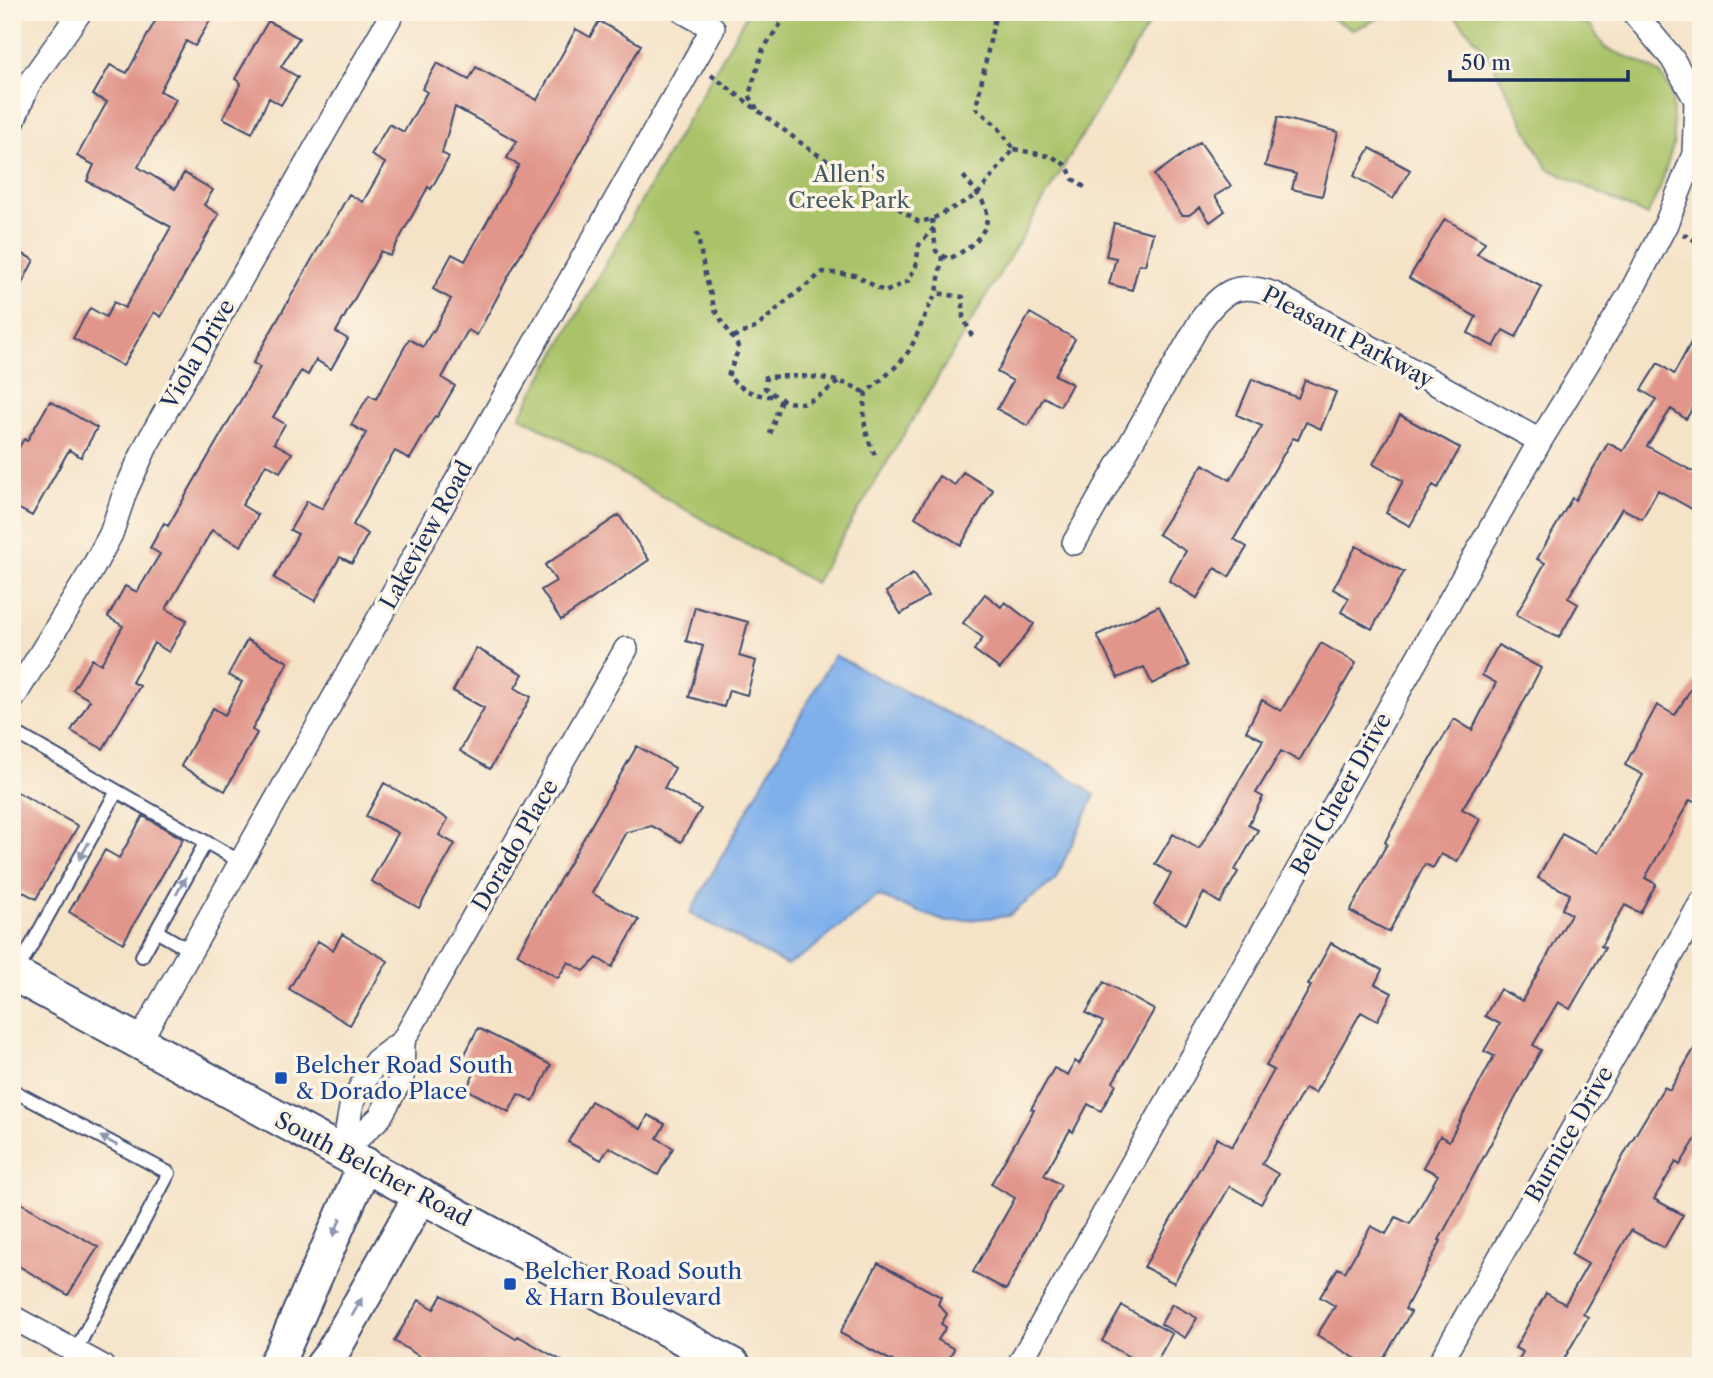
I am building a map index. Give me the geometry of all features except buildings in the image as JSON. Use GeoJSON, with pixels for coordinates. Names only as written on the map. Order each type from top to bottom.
{"type":"FeatureCollection","features":[{"type":"Feature","properties":{"kind":"main road","name":"South Belcher Road"},"geometry":{"type":"LineString","coordinates":[[13,976],[354,1158],[734,1366]]}},
{"type":"Feature","properties":{"kind":"main road"},"geometry":{"type":"LineString","coordinates":[[274,1366],[283,1350],[354,1158]]}},
{"type":"Feature","properties":{"kind":"main road"},"geometry":{"type":"LineString","coordinates":[[322,1366],[332,1353],[421,1195]]}},
{"type":"Feature","properties":{"kind":"street"},"geometry":{"type":"LineString","coordinates":[[12,124],[28,85],[80,12]]}},
{"type":"Feature","properties":{"kind":"street","name":"Viola Drive"},"geometry":{"type":"LineString","coordinates":[[12,700],[90,573],[111,534],[125,492],[147,444],[393,12]]}},
{"type":"Feature","properties":{"kind":"street","name":"Lakeview Road"},"geometry":{"type":"LineString","coordinates":[[139,1042],[713,28],[684,12]]}},
{"type":"Feature","properties":{"kind":"street","name":"Bell Cheer Drive"},"geometry":{"type":"LineString","coordinates":[[1018,1366],[1540,441],[1631,292],[1666,224],[1694,154],[1696,100],[1672,58],[1633,12]]}},
{"type":"Feature","properties":{"kind":"street","name":"Pleasant Parkway"},"geometry":{"type":"LineString","coordinates":[[1074,543],[1201,320],[1214,303],[1232,289],[1256,288],[1274,294],[1540,441]]}},
{"type":"Feature","properties":{"kind":"street","name":"Dorado Place"},"geometry":{"type":"LineString","coordinates":[[354,1158],[352,1102],[376,1061],[403,1041],[626,649]]}},
{"type":"Feature","properties":{"kind":"street","name":"Burnice Drive"},"geometry":{"type":"LineString","coordinates":[[1438,1366],[1701,903]]}},
{"type":"Feature","properties":{"kind":"street"},"geometry":{"type":"LineString","coordinates":[[12,1317],[102,1366]]}},
{"type":"Feature","properties":{"kind":"lane"},"geometry":{"type":"LineString","coordinates":[[12,731],[241,862]]}},
{"type":"Feature","properties":{"kind":"lane"},"geometry":{"type":"LineString","coordinates":[[13,976],[117,791]]}},
{"type":"Feature","properties":{"kind":"lane"},"geometry":{"type":"LineString","coordinates":[[142,956],[206,842]]}},
{"type":"Feature","properties":{"kind":"lane"},"geometry":{"type":"LineString","coordinates":[[156,931],[191,951]]}},
{"type":"Feature","properties":{"kind":"lane"},"geometry":{"type":"LineString","coordinates":[[12,1090],[169,1173],[75,1352]]}},
{"type":"Feature","properties":{"kind":"path"},"geometry":{"type":"LineString","coordinates":[[759,113],[749,95],[763,49],[789,12]]}},
{"type":"Feature","properties":{"kind":"path"},"geometry":{"type":"LineString","coordinates":[[996,12],[976,108],[997,126],[1014,149],[1053,158],[1067,166],[1073,179],[1087,189]]}},
{"type":"Feature","properties":{"kind":"path"},"geometry":{"type":"LineString","coordinates":[[693,63],[724,82],[759,113],[805,146],[919,222],[932,219],[977,195],[1014,149]]}},
{"type":"Feature","properties":{"kind":"path"},"geometry":{"type":"LineString","coordinates":[[932,219],[936,251],[948,259],[962,253],[980,236],[987,221],[985,206],[962,174]]}},
{"type":"Feature","properties":{"kind":"path"},"geometry":{"type":"LineString","coordinates":[[733,337],[757,327],[823,272],[855,275],[885,292],[908,281],[916,265],[919,245],[934,228]]}},
{"type":"Feature","properties":{"kind":"path"},"geometry":{"type":"LineString","coordinates":[[697,232],[715,310],[739,348],[728,376],[740,388],[760,397],[775,396]]}},
{"type":"Feature","properties":{"kind":"path"},"geometry":{"type":"LineString","coordinates":[[875,455],[867,441],[865,428],[863,410],[866,393],[896,367],[910,349],[926,309],[937,293],[942,256]]}},
{"type":"Feature","properties":{"kind":"path"},"geometry":{"type":"LineString","coordinates":[[937,293],[963,297],[963,317],[972,336]]}},
{"type":"Feature","properties":{"kind":"path"},"geometry":{"type":"LineString","coordinates":[[838,382],[807,404],[781,399],[765,388],[766,377],[817,377],[849,383],[866,393]]}},
{"type":"Feature","properties":{"kind":"path"},"geometry":{"type":"LineString","coordinates":[[770,434],[781,399]]}},
{"type":"Feature","properties":{"kind":"green space","name":"Allen's Creek Park"},"geometry":{"type":"Polygon","coordinates":[[[748,12],[1156,12],[815,583],[520,416],[748,12]]]}},
{"type":"Feature","properties":{"kind":"green space"},"geometry":{"type":"Polygon","coordinates":[[[1319,12],[1392,12],[1354,30],[1319,12]]]}},
{"type":"Feature","properties":{"kind":"green space"},"geometry":{"type":"Polygon","coordinates":[[[1451,12],[1552,12],[1590,25],[1605,48],[1638,61],[1661,74],[1672,94],[1674,142],[1660,188],[1647,216],[1547,168],[1486,51],[1451,12]]]}},
{"type":"Feature","properties":{"kind":"water"},"geometry":{"type":"Polygon","coordinates":[[[834,655],[1055,768],[1095,795],[1055,880],[1008,916],[946,922],[878,896],[811,950],[787,965],[690,913],[834,655]]]}},
{"type":"Feature","properties":{"kind":"place","name":"Belcher Road South & Dorado Place"},"geometry":{"type":"Point","coordinates":[281,1078]}},
{"type":"Feature","properties":{"kind":"place","name":"Belcher Road South & Harn Boulevard"},"geometry":{"type":"Point","coordinates":[510,1284]}}]}
